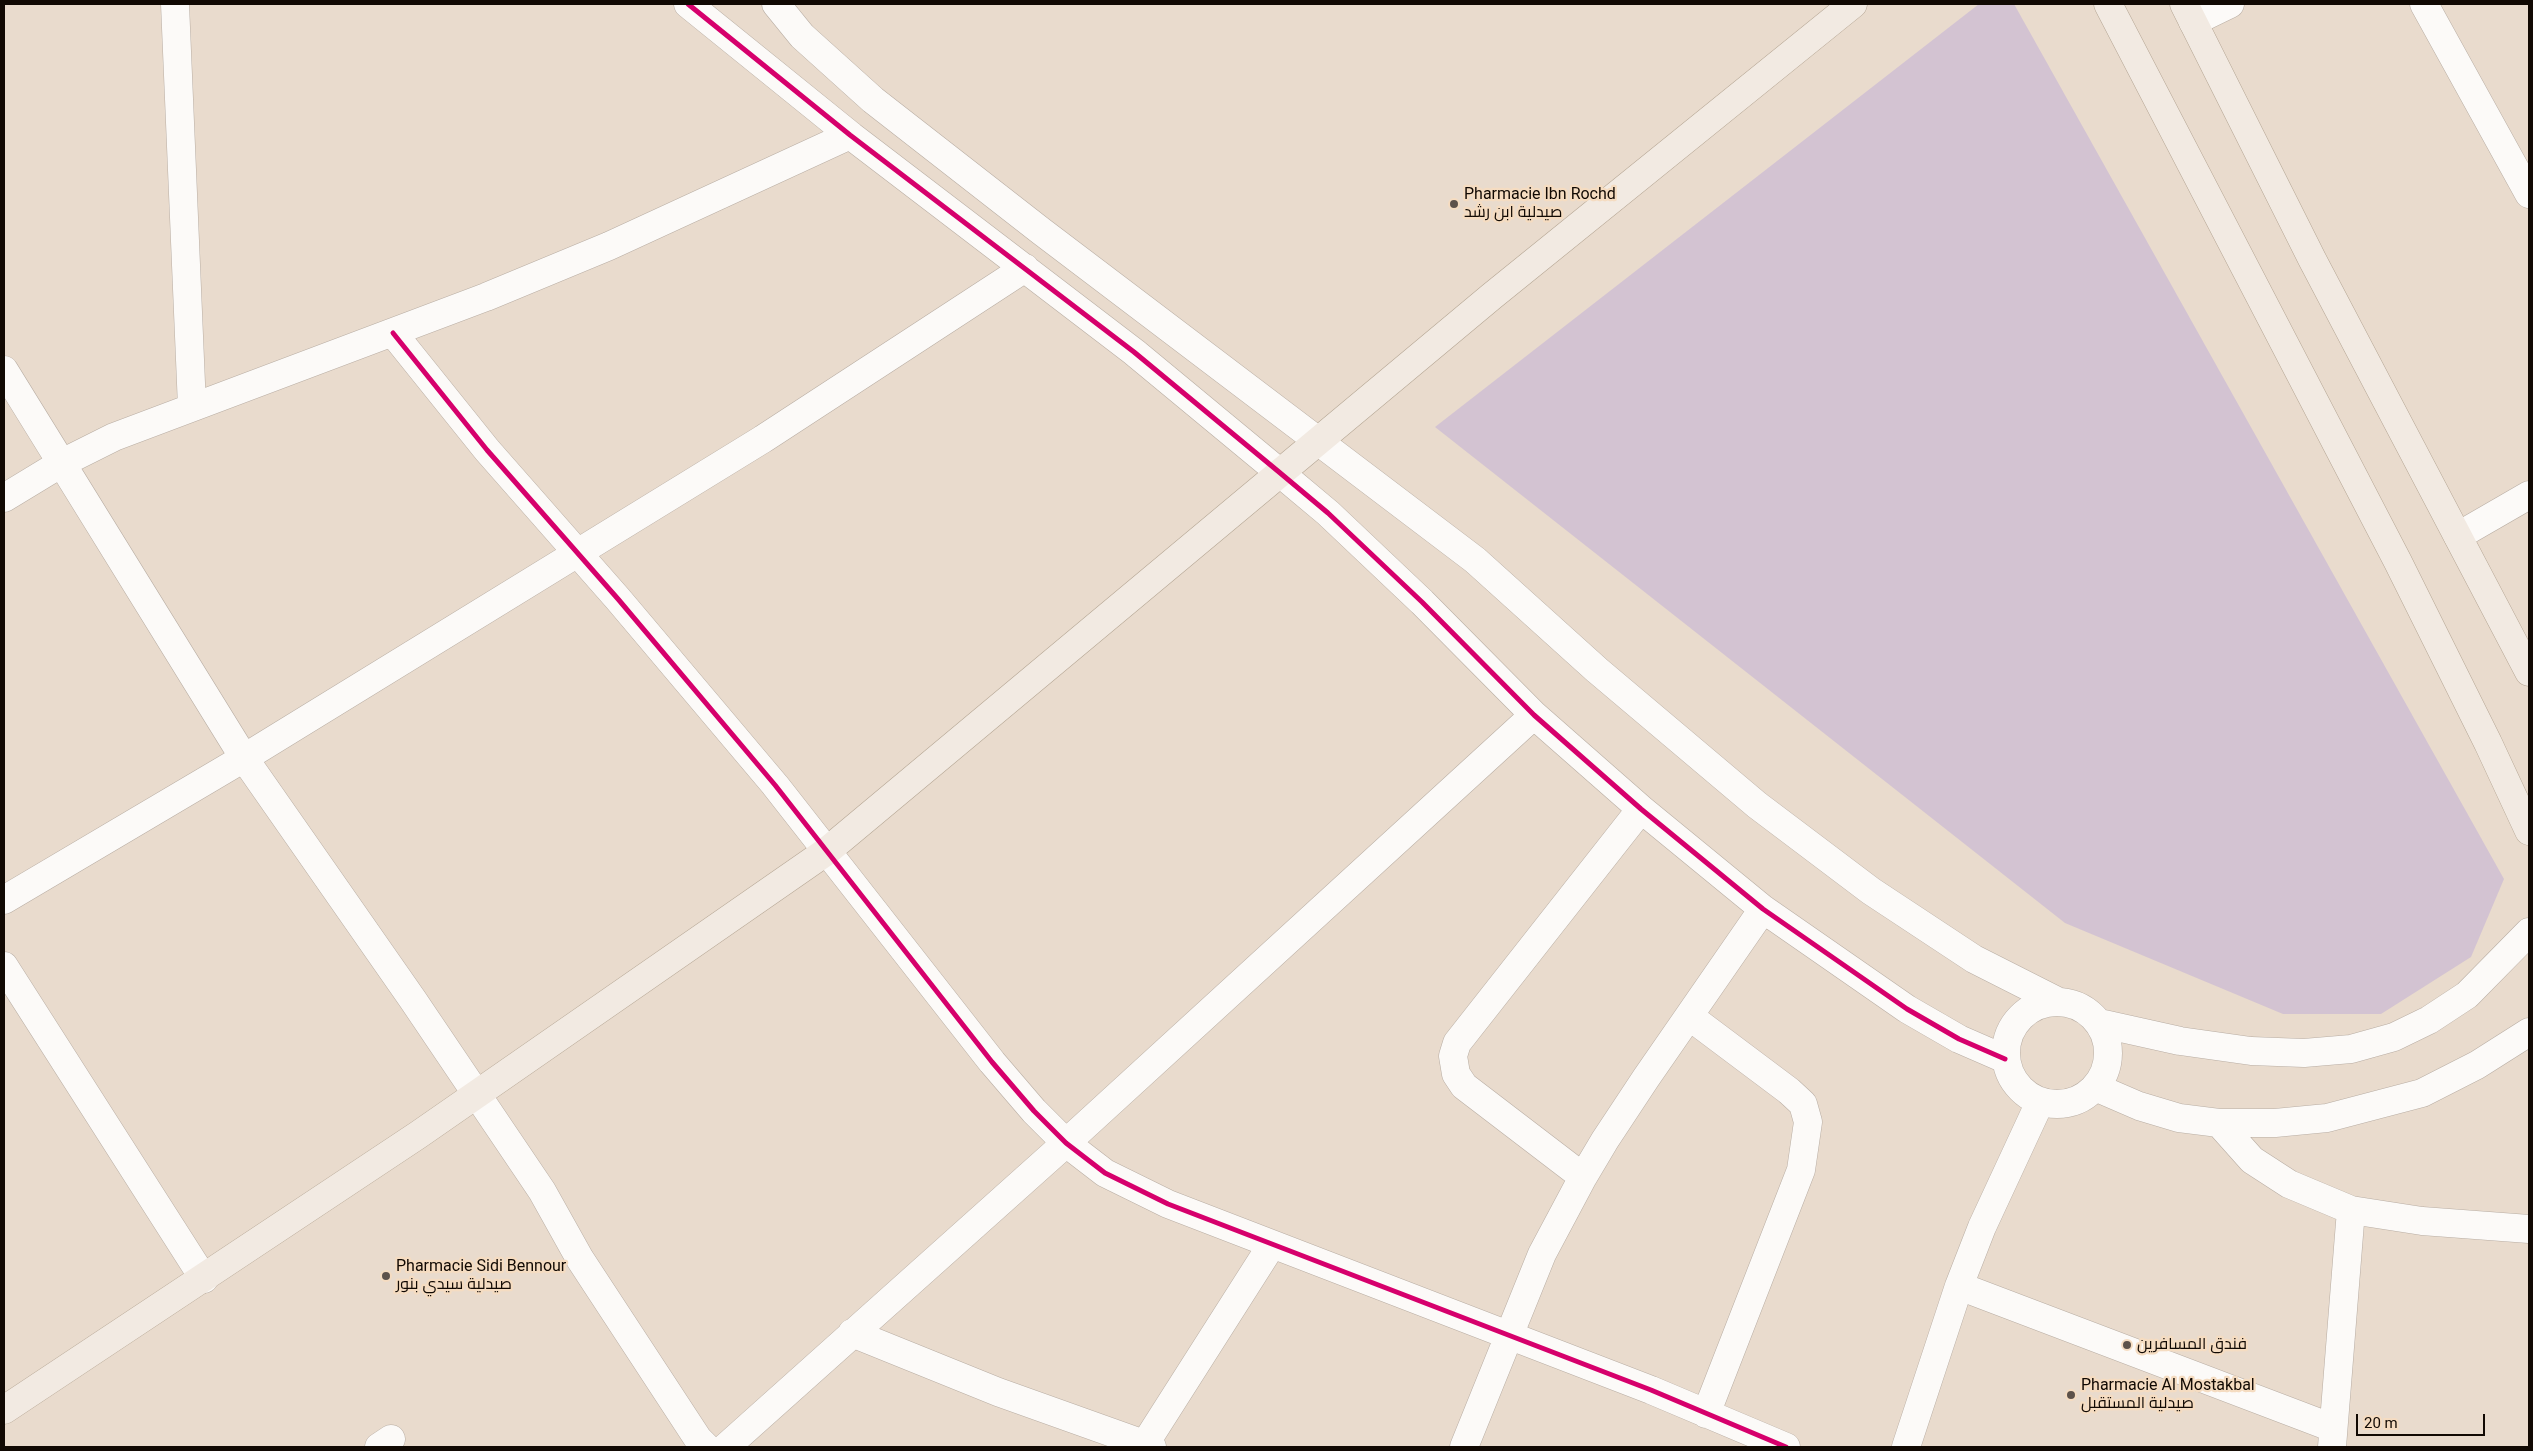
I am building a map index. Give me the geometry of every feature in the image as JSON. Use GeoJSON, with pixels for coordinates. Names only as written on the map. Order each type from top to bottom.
{"type":"FeatureCollection","features":[{"type":"Feature","properties":{"kind":"main road"},"geometry":{"type":"LineString","coordinates":[[4,1410],[204,1279],[663,967],[826,852],[1173,564],[1279,472],[1577,226],[1853,4]]}},
{"type":"Feature","properties":{"kind":"main road"},"geometry":{"type":"LineString","coordinates":[[2108,4],[2398,562],[2488,742],[2529,831]]}},
{"type":"Feature","properties":{"kind":"main road"},"geometry":{"type":"LineString","coordinates":[[2188,13],[2312,258],[2529,672]]}},
{"type":"Feature","properties":{"kind":"street"},"geometry":{"type":"LineString","coordinates":[[175,4],[192,407]]}},
{"type":"Feature","properties":{"kind":"street"},"geometry":{"type":"LineString","coordinates":[[688,4],[850,135],[1134,352],[1328,513],[1422,602],[1534,715],[1641,809],[1764,909],[1907,1010],[1959,1039],[2005,1059]]}},
{"type":"Feature","properties":{"kind":"street"},"geometry":{"type":"LineString","coordinates":[[776,4],[802,36],[873,100],[1041,231],[1475,560],[1597,670],[1772,817],[1871,891],[1974,959],[2057,1001],[2073,1004],[2088,1011],[2099,1023],[2107,1039],[2108,1056],[2104,1073],[2095,1087],[2084,1097],[2070,1103],[2040,1102],[2027,1096],[2016,1086],[2008,1073],[2005,1059],[2006,1042],[2012,1025],[2024,1012],[2039,1004],[2057,1001]]}},
{"type":"Feature","properties":{"kind":"street"},"geometry":{"type":"LineString","coordinates":[[2188,13],[2230,4]]}},
{"type":"Feature","properties":{"kind":"street"},"geometry":{"type":"LineString","coordinates":[[2424,4],[2529,194]]}},
{"type":"Feature","properties":{"kind":"street"},"geometry":{"type":"LineString","coordinates":[[4,498],[60,464],[114,437],[393,332],[609,246],[850,135]]}},
{"type":"Feature","properties":{"kind":"street"},"geometry":{"type":"LineString","coordinates":[[4,900],[244,758],[763,439],[1025,268]]}},
{"type":"Feature","properties":{"kind":"street"},"geometry":{"type":"LineString","coordinates":[[393,332],[487,450],[577,552],[775,785],[986,1055],[1034,1111],[1066,1143],[1105,1173],[1160,1201],[1271,1246],[1651,1390],[1786,1447]]}},
{"type":"Feature","properties":{"kind":"street"},"geometry":{"type":"LineString","coordinates":[[4,370],[60,464],[244,758],[542,1191],[612,1308],[698,1439],[706,1447]]}},
{"type":"Feature","properties":{"kind":"street"},"geometry":{"type":"LineString","coordinates":[[2458,536],[2529,495]]}},
{"type":"Feature","properties":{"kind":"street"},"geometry":{"type":"LineString","coordinates":[[726,1447],[1066,1143],[1534,715]]}},
{"type":"Feature","properties":{"kind":"street"},"geometry":{"type":"LineString","coordinates":[[1583,1178],[1464,1086],[1456,1074],[1453,1056],[1457,1043],[1641,809]]}},
{"type":"Feature","properties":{"kind":"street"},"geometry":{"type":"LineString","coordinates":[[1464,1447],[1542,1254],[1604,1140],[1764,909]]}},
{"type":"Feature","properties":{"kind":"street"},"geometry":{"type":"LineString","coordinates":[[2099,1023],[2180,1042],[2251,1051],[2304,1053],[2351,1049],[2394,1037],[2430,1020],[2467,994],[2529,932]]}},
{"type":"Feature","properties":{"kind":"street"},"geometry":{"type":"LineString","coordinates":[[4,966],[204,1279]]}},
{"type":"Feature","properties":{"kind":"street"},"geometry":{"type":"LineString","coordinates":[[1689,1016],[1789,1091],[1803,1104],[1808,1122],[1801,1170],[1706,1414]]}},
{"type":"Feature","properties":{"kind":"street"},"geometry":{"type":"LineString","coordinates":[[2095,1087],[2139,1106],[2179,1118],[2219,1123],[2275,1123],[2327,1118],[2380,1106],[2422,1093],[2454,1078],[2529,1032]]}},
{"type":"Feature","properties":{"kind":"street"},"geometry":{"type":"LineString","coordinates":[[1906,1447],[1959,1286],[1982,1227],[2040,1102]]}},
{"type":"Feature","properties":{"kind":"street"},"geometry":{"type":"LineString","coordinates":[[2219,1123],[2252,1160],[2289,1184],[2351,1210],[2422,1221],[2529,1229]]}},
{"type":"Feature","properties":{"kind":"street"},"geometry":{"type":"LineString","coordinates":[[1959,1286],[2332,1438],[2351,1210]]}},
{"type":"Feature","properties":{"kind":"street"},"geometry":{"type":"LineString","coordinates":[[852,1333],[998,1392],[1147,1446],[1271,1246]]}},
{"type":"Feature","properties":{"kind":"shaded area"},"geometry":{"type":"Polygon","coordinates":[[[1979,4],[2014,4],[2504,879],[2471,957],[2381,1014],[2283,1014],[2065,923],[1435,427],[1979,4]]]}},
{"type":"Feature","properties":{"kind":"cycle path"},"geometry":{"type":"LineString","coordinates":[[688,4],[850,135],[1134,352],[1328,513],[1422,602],[1534,715],[1641,809],[1763,909],[1907,1009],[1959,1039],[2005,1059]]}},
{"type":"Feature","properties":{"kind":"cycle path"},"geometry":{"type":"LineString","coordinates":[[393,333],[487,450],[618,599],[775,785],[992,1062],[1034,1111],[1066,1143],[1105,1173],[1168,1204],[1651,1390],[1786,1447]]}},
{"type":"Feature","properties":{"kind":"place","name":"Pharmacie Ibn Rochd صيدلية ابن رشد"},"geometry":{"type":"Point","coordinates":[1454,204]}},
{"type":"Feature","properties":{"kind":"place","name":"Pharmacie Sidi Bennour صيدلية سيدي بنور"},"geometry":{"type":"Point","coordinates":[386,1276]}},
{"type":"Feature","properties":{"kind":"place","name":"فندق المسافرين"},"geometry":{"type":"Point","coordinates":[2127,1345]}},
{"type":"Feature","properties":{"kind":"place","name":"Pharmacie Al Mostakbal صيدلية المستقبل"},"geometry":{"type":"Point","coordinates":[2071,1395]}}]}
